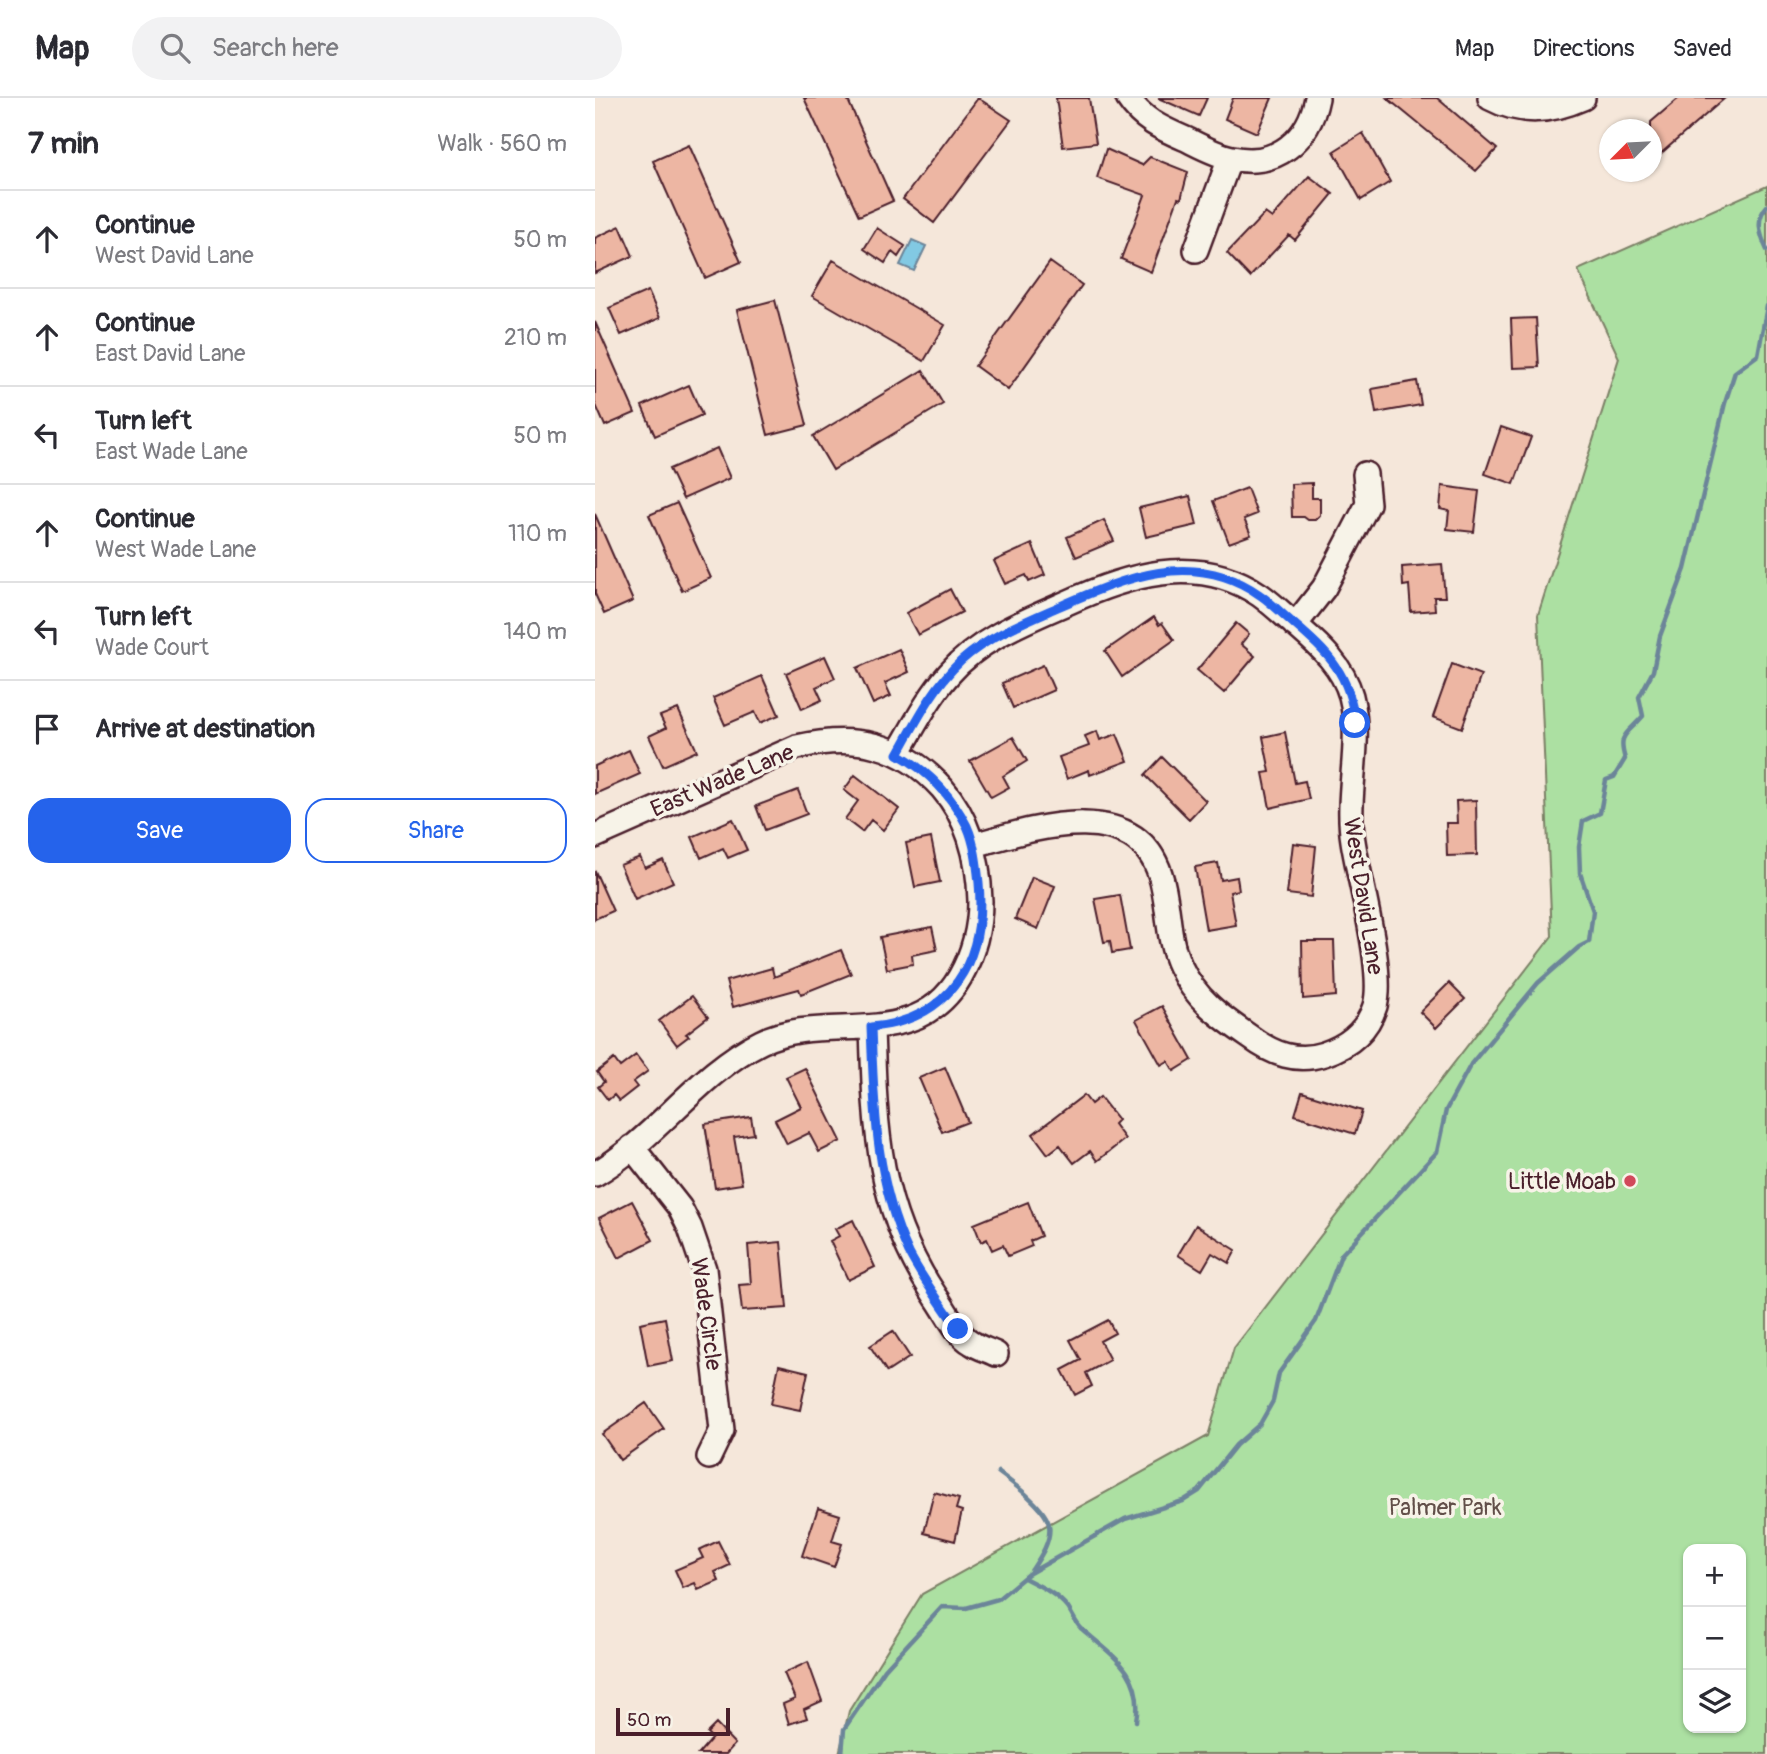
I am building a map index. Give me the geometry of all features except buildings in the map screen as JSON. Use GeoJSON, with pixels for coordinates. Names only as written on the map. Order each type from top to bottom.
{"type":"FeatureCollection","features":[{"type":"Feature","properties":{"kind":"street"},"geometry":{"type":"LineString","coordinates":[[1128,98],[1138,113],[1150,123],[1230,158],[1248,161],[1264,159],[1289,148],[1301,137],[1315,109],[1317,98]]}},
{"type":"Feature","properties":{"kind":"street"},"geometry":{"type":"LineString","coordinates":[[1490,98],[1513,108],[1529,111],[1549,110],[1583,98]]}},
{"type":"Feature","properties":{"kind":"street"},"geometry":{"type":"LineString","coordinates":[[1196,250],[1230,158]]}},
{"type":"Feature","properties":{"kind":"street"},"geometry":{"type":"LineString","coordinates":[[1295,625],[1325,588],[1368,504],[1365,474]]}},
{"type":"Feature","properties":{"kind":"street","name":"West David Lane"},"geometry":{"type":"LineString","coordinates":[[898,754],[948,674],[970,654],[1016,625],[1129,578],[1151,573],[1209,573],[1226,578],[1261,596],[1332,659],[1349,691],[1355,723],[1350,786],[1352,836],[1377,970],[1376,1002],[1370,1018],[1352,1041],[1340,1048],[1318,1056],[1294,1058],[1265,1048],[1211,1010],[1188,981],[1174,953],[1161,876],[1154,860],[1144,846],[1121,829],[1093,824],[1058,826],[1021,832],[974,845]]}},
{"type":"Feature","properties":{"kind":"street","name":"East Wade Lane"},"geometry":{"type":"LineString","coordinates":[[595,836],[797,747],[830,741],[878,746],[918,765],[948,795],[968,828],[974,845],[980,918],[968,963],[945,997],[921,1015],[892,1025],[799,1031],[761,1042],[719,1070],[632,1147],[595,1174]]}},
{"type":"Feature","properties":{"kind":"street"},"geometry":{"type":"LineString","coordinates":[[871,1027],[874,1114],[880,1157],[900,1231],[918,1269],[958,1329],[970,1343],[996,1353]]}},
{"type":"Feature","properties":{"kind":"street","name":"Wade Circle"},"geometry":{"type":"LineString","coordinates":[[632,1147],[680,1208],[690,1228],[703,1269],[722,1430],[709,1457]]}},
{"type":"Feature","properties":{"kind":"green space","name":"Palmer Park"},"geometry":{"type":"Polygon","coordinates":[[[1767,186],[1767,1754],[839,1754],[849,1711],[922,1594],[1208,1436],[1234,1348],[1552,936],[1538,615],[1619,358],[1578,270],[1767,186]]]}},
{"type":"Feature","properties":{"kind":"water"},"geometry":{"type":"Polygon","coordinates":[[[912,240],[926,246],[914,271],[900,265],[912,240]]]}},
{"type":"Feature","properties":{"kind":"waterway"},"geometry":{"type":"LineString","coordinates":[[1767,206],[1760,222],[1762,239],[1767,250]]}},
{"type":"Feature","properties":{"kind":"waterway"},"geometry":{"type":"LineString","coordinates":[[842,1754],[844,1729],[885,1669],[942,1607],[966,1608],[998,1599],[1028,1574],[1125,1519],[1183,1501],[1199,1491],[1236,1445],[1260,1424],[1273,1401],[1279,1373],[1316,1321],[1341,1255],[1437,1152],[1446,1110],[1471,1064],[1538,983],[1579,947],[1589,942],[1593,911],[1580,873],[1579,847],[1583,821],[1600,813],[1606,780],[1614,777],[1625,759],[1622,744],[1625,734],[1643,716],[1639,697],[1653,671],[1660,636],[1685,569],[1725,403],[1735,372],[1758,355],[1767,306]]}},
{"type":"Feature","properties":{"kind":"waterway"},"geometry":{"type":"LineString","coordinates":[[998,1472],[1035,1503],[1047,1518],[1047,1543],[1031,1571]]}},
{"type":"Feature","properties":{"kind":"waterway"},"geometry":{"type":"LineString","coordinates":[[1024,1578],[1059,1599],[1068,1608],[1076,1623],[1125,1668],[1136,1691],[1136,1721]]}},
{"type":"Feature","properties":{"kind":"place","name":"Little Moab"},"geometry":{"type":"Point","coordinates":[1630,1181]}},
{"type":"Feature","properties":{"kind":"route"},"geometry":{"type":"LineString","coordinates":[[958,1329],[918,1269],[900,1231],[884,1180],[874,1114],[871,1027],[907,1021],[934,1007],[945,997],[968,963],[980,918],[977,865],[968,828],[948,795],[934,780],[918,765],[898,754],[922,711],[948,674],[962,660],[1016,625],[1129,578],[1151,573],[1191,571],[1209,573],[1244,586],[1261,596],[1321,647],[1341,672],[1349,691],[1355,723]]}}]}
